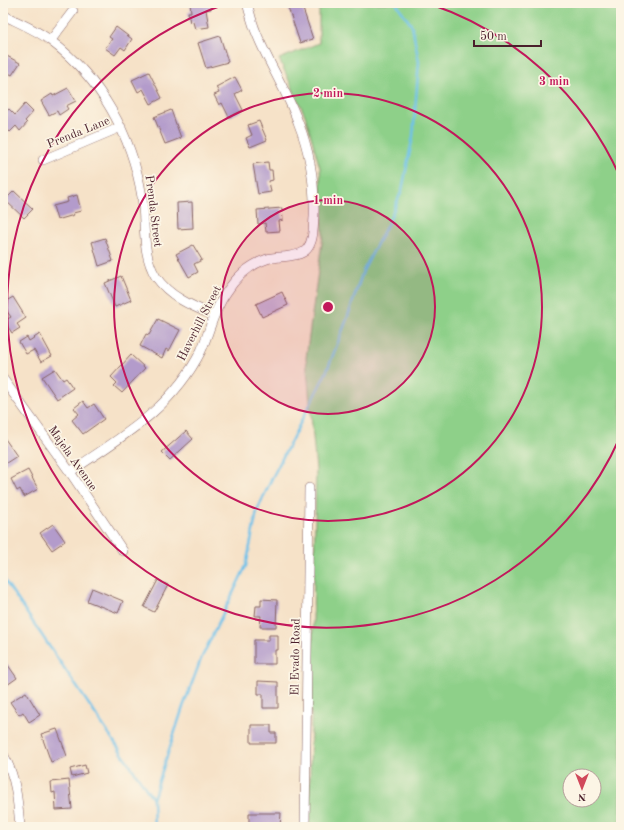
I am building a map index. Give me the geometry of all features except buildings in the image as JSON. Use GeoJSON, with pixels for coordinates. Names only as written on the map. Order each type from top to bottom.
{"type":"FeatureCollection","features":[{"type":"Feature","properties":{"kind":"street","name":"Haverhill Street"},"geometry":{"type":"LineString","coordinates":[[70,472],[156,411],[174,392],[201,350],[213,315],[225,293],[238,276],[250,267],[268,259],[295,255],[306,251],[311,243],[314,201],[306,147],[299,122],[255,31],[247,3]]}},
{"type":"Feature","properties":{"kind":"street"},"geometry":{"type":"LineString","coordinates":[[51,40],[73,11]]}},
{"type":"Feature","properties":{"kind":"street","name":"Prenda Street"},"geometry":{"type":"LineString","coordinates":[[3,15],[51,40],[94,83],[109,104],[122,127],[138,174],[148,260],[156,277],[168,290],[182,301],[213,315]]}},
{"type":"Feature","properties":{"kind":"street","name":"Prenda Lane"},"geometry":{"type":"LineString","coordinates":[[43,160],[122,127]]}},
{"type":"Feature","properties":{"kind":"street","name":"Majela Avenue"},"geometry":{"type":"LineString","coordinates":[[3,378],[70,472],[123,551]]}},
{"type":"Feature","properties":{"kind":"street","name":"El Evado Road"},"geometry":{"type":"LineString","coordinates":[[306,827],[309,488]]}},
{"type":"Feature","properties":{"kind":"street"},"geometry":{"type":"LineString","coordinates":[[3,754],[15,783],[20,827]]}},
{"type":"Feature","properties":{"kind":"green space"},"geometry":{"type":"Polygon","coordinates":[[[319,3],[621,3],[621,827],[309,827],[316,470],[306,358],[323,235],[320,168],[305,115],[279,59],[319,43],[319,3]]]}},
{"type":"Feature","properties":{"kind":"waterway"},"geometry":{"type":"LineString","coordinates":[[154,827],[153,799],[183,707],[201,659],[246,566],[257,511],[272,478],[326,373],[347,319],[363,271],[389,221],[402,190],[413,136],[419,62],[412,26],[396,3]]}},
{"type":"Feature","properties":{"kind":"waterway"},"geometry":{"type":"LineString","coordinates":[[3,578],[153,799]]}}]}
